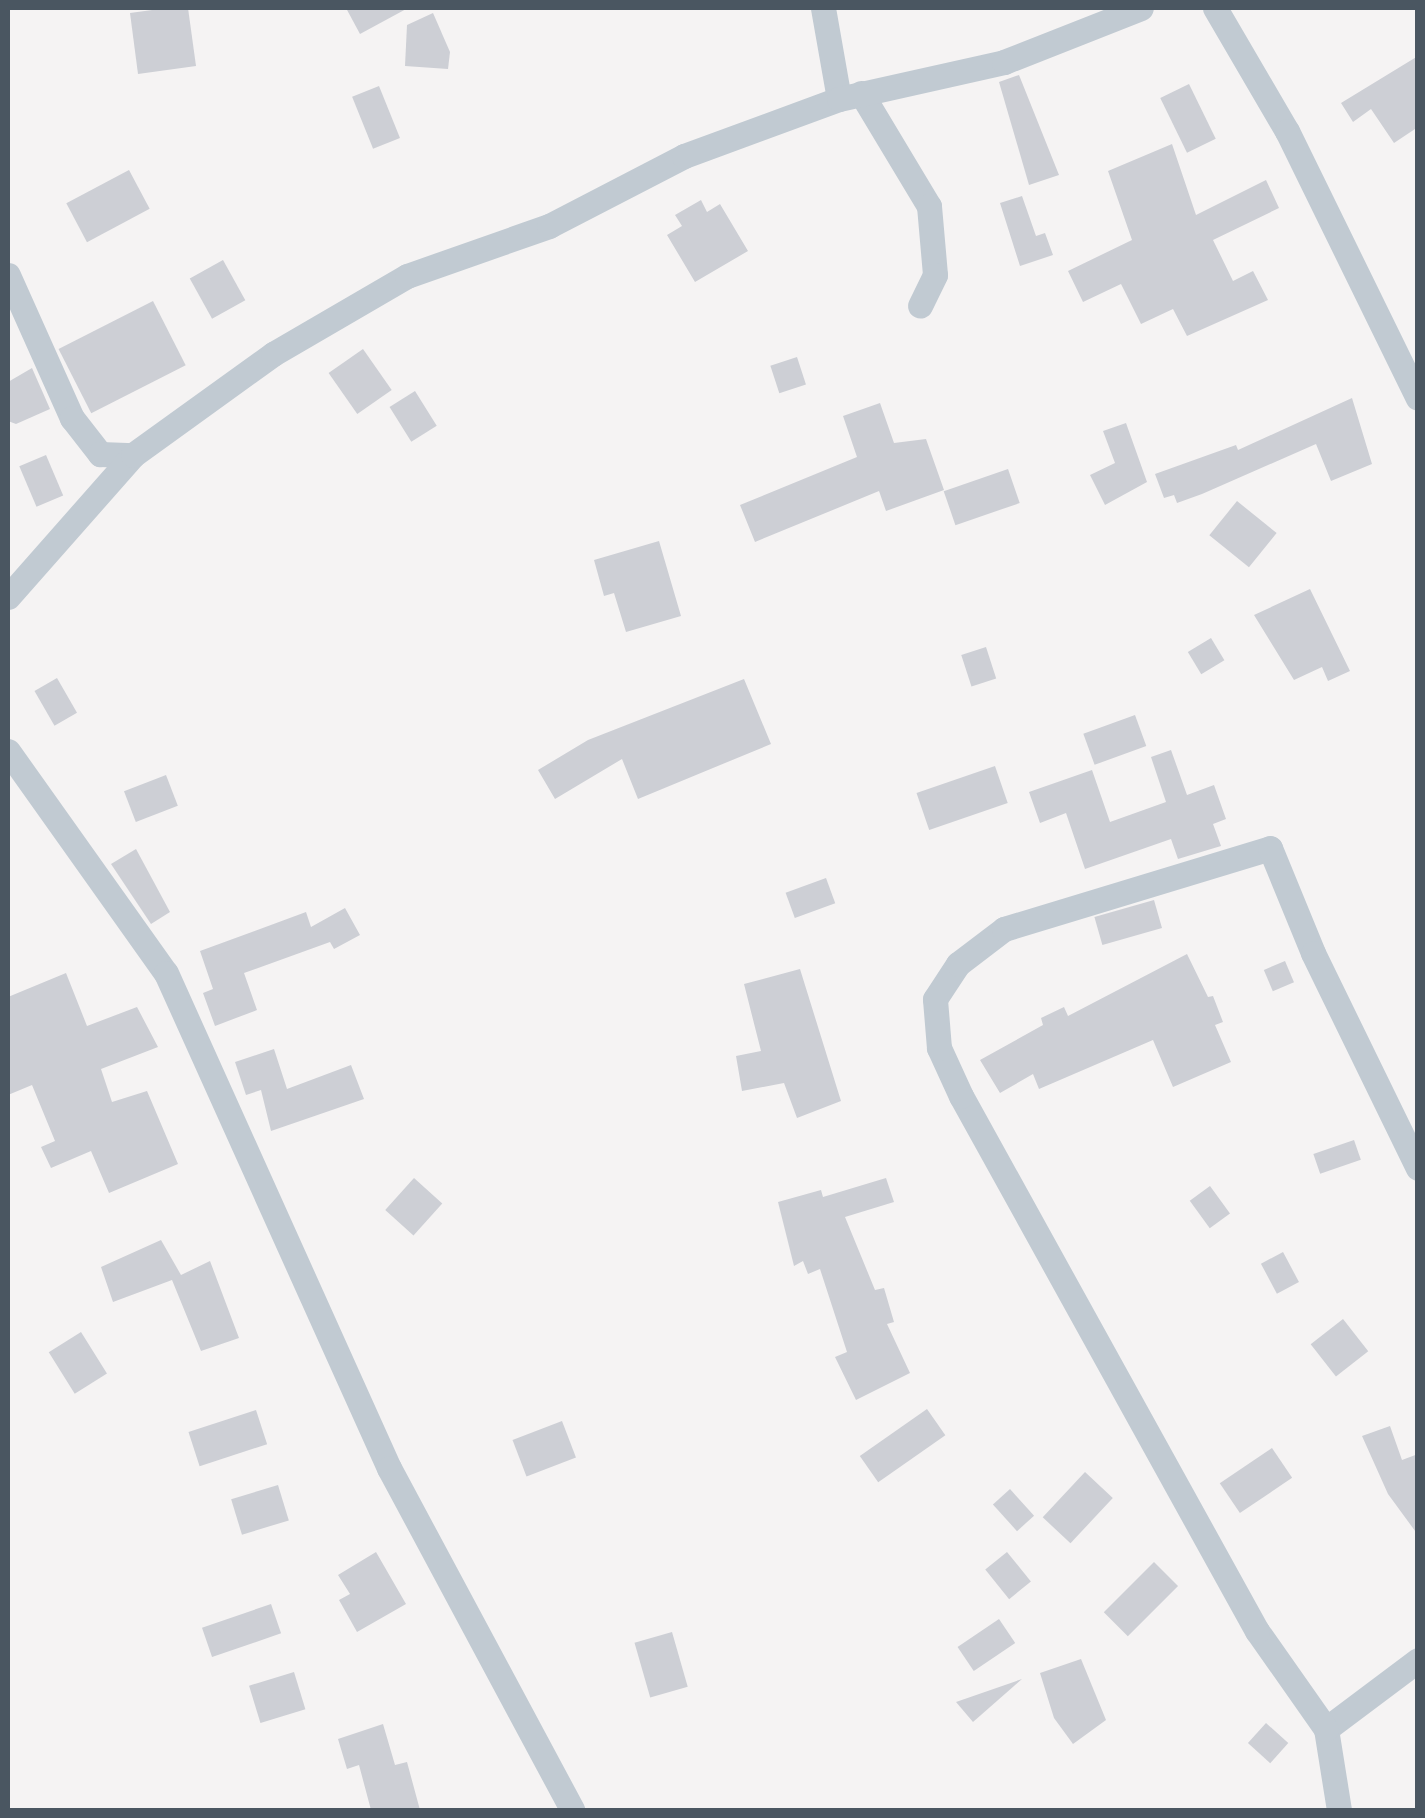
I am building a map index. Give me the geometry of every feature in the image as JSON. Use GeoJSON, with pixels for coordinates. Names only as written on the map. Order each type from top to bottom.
{"type":"FeatureCollection","features":[{"type":"Feature","properties":{"kind":"street"},"geometry":{"type":"LineString","coordinates":[[823,8],[850,96],[929,206],[935,275],[920,306]]}},
{"type":"Feature","properties":{"kind":"street"},"geometry":{"type":"LineString","coordinates":[[8,597],[133,454],[273,354],[407,276],[549,226],[684,156],[850,96],[1004,62],[1142,8]]}},
{"type":"Feature","properties":{"kind":"street"},"geometry":{"type":"LineString","coordinates":[[1215,8],[1288,130],[1418,398]]}},
{"type":"Feature","properties":{"kind":"street"},"geometry":{"type":"LineString","coordinates":[[8,276],[72,418],[100,454],[133,454]]}},
{"type":"Feature","properties":{"kind":"street"},"geometry":{"type":"LineString","coordinates":[[8,751],[166,973],[389,1468],[572,1810]]}},
{"type":"Feature","properties":{"kind":"street"},"geometry":{"type":"LineString","coordinates":[[1339,1810],[1326,1729],[1257,1631],[960,1096],[940,1048],[935,1000],[958,964],[1004,930],[1270,848],[1313,953],[1418,1168]]}},
{"type":"Feature","properties":{"kind":"street"},"geometry":{"type":"LineString","coordinates":[[1326,1729],[1418,1660]]}},
{"type":"Feature","properties":{"kind":"building"},"geometry":{"type":"Polygon","coordinates":[[[188,8],[196,66],[138,74],[130,13],[188,8]]]}},
{"type":"Feature","properties":{"kind":"building"},"geometry":{"type":"Polygon","coordinates":[[[346,8],[408,8],[360,34],[346,8]]]}},
{"type":"Feature","properties":{"kind":"building"},"geometry":{"type":"Polygon","coordinates":[[[433,13],[450,52],[448,69],[405,66],[407,25],[433,13]]]}},
{"type":"Feature","properties":{"kind":"building"},"geometry":{"type":"Polygon","coordinates":[[[1418,56],[1418,127],[1394,143],[1371,109],[1353,122],[1341,103],[1418,56]]]}},
{"type":"Feature","properties":{"kind":"building"},"geometry":{"type":"Polygon","coordinates":[[[1019,75],[1059,175],[1029,185],[999,82],[1019,75]]]}},
{"type":"Feature","properties":{"kind":"building"},"geometry":{"type":"Polygon","coordinates":[[[1189,84],[1216,139],[1187,153],[1160,98],[1189,84]]]}},
{"type":"Feature","properties":{"kind":"building"},"geometry":{"type":"Polygon","coordinates":[[[379,86],[400,138],[373,149],[352,97],[379,86]]]}},
{"type":"Feature","properties":{"kind":"building"},"geometry":{"type":"Polygon","coordinates":[[[1172,144],[1196,215],[1266,180],[1279,208],[1213,240],[1233,281],[1253,271],[1268,300],[1187,336],[1173,309],[1141,324],[1121,284],[1083,302],[1068,271],[1132,240],[1108,171],[1172,144]]]}},
{"type":"Feature","properties":{"kind":"building"},"geometry":{"type":"Polygon","coordinates":[[[129,170],[150,209],[87,242],[66,203],[129,170]]]}},
{"type":"Feature","properties":{"kind":"building"},"geometry":{"type":"Polygon","coordinates":[[[1022,196],[1036,236],[1045,233],[1053,255],[1020,266],[1000,203],[1022,196]]]}},
{"type":"Feature","properties":{"kind":"building"},"geometry":{"type":"Polygon","coordinates":[[[701,200],[707,212],[720,204],[748,251],[695,282],[667,235],[682,226],[675,215],[701,200]]]}},
{"type":"Feature","properties":{"kind":"building"},"geometry":{"type":"Polygon","coordinates":[[[223,260],[245,300],[212,319],[190,278],[223,260]]]}},
{"type":"Feature","properties":{"kind":"building"},"geometry":{"type":"Polygon","coordinates":[[[153,301],[186,365],[91,413],[59,349],[153,301]]]}},
{"type":"Feature","properties":{"kind":"building"},"geometry":{"type":"Polygon","coordinates":[[[363,349],[392,390],[357,414],[329,373],[363,349]]]}},
{"type":"Feature","properties":{"kind":"building"},"geometry":{"type":"Polygon","coordinates":[[[797,357],[806,385],[779,393],[770,366],[797,357]]]}},
{"type":"Feature","properties":{"kind":"building"},"geometry":{"type":"Polygon","coordinates":[[[32,368],[50,409],[16,424],[8,421],[8,382],[32,368]]]}},
{"type":"Feature","properties":{"kind":"building"},"geometry":{"type":"Polygon","coordinates":[[[415,391],[437,426],[411,442],[390,407],[415,391]]]}},
{"type":"Feature","properties":{"kind":"building"},"geometry":{"type":"Polygon","coordinates":[[[1352,398],[1372,464],[1331,481],[1316,444],[1177,503],[1174,495],[1164,498],[1155,474],[1236,445],[1238,450],[1352,398]]]}},
{"type":"Feature","properties":{"kind":"building"},"geometry":{"type":"Polygon","coordinates":[[[880,403],[894,443],[926,439],[944,490],[886,511],[879,491],[755,542],[740,505],[857,457],[843,416],[880,403]]]}},
{"type":"Feature","properties":{"kind":"building"},"geometry":{"type":"Polygon","coordinates":[[[1126,423],[1147,482],[1105,505],[1090,475],[1115,463],[1103,431],[1126,423]]]}},
{"type":"Feature","properties":{"kind":"building"},"geometry":{"type":"Polygon","coordinates":[[[46,455],[63,496],[36,507],[19,466],[46,455]]]}},
{"type":"Feature","properties":{"kind":"building"},"geometry":{"type":"Polygon","coordinates":[[[1008,469],[1020,503],[955,525],[944,491],[1008,469]]]}},
{"type":"Feature","properties":{"kind":"building"},"geometry":{"type":"Polygon","coordinates":[[[1237,501],[1277,533],[1249,567],[1209,535],[1237,501]]]}},
{"type":"Feature","properties":{"kind":"building"},"geometry":{"type":"Polygon","coordinates":[[[659,541],[681,616],[626,632],[614,593],[604,596],[594,560],[659,541]]]}},
{"type":"Feature","properties":{"kind":"building"},"geometry":{"type":"Polygon","coordinates":[[[1310,589],[1350,671],[1328,681],[1322,667],[1294,680],[1254,615],[1310,589]]]}},
{"type":"Feature","properties":{"kind":"building"},"geometry":{"type":"Polygon","coordinates":[[[1211,638],[1224,660],[1201,674],[1188,652],[1211,638]]]}},
{"type":"Feature","properties":{"kind":"building"},"geometry":{"type":"Polygon","coordinates":[[[986,647],[996,678],[971,686],[961,655],[986,647]]]}},
{"type":"Feature","properties":{"kind":"building"},"geometry":{"type":"Polygon","coordinates":[[[57,678],[77,713],[54,726],[34,691],[57,678]]]}},
{"type":"Feature","properties":{"kind":"building"},"geometry":{"type":"Polygon","coordinates":[[[744,679],[771,744],[638,799],[622,759],[555,799],[538,770],[588,740],[744,679]]]}},
{"type":"Feature","properties":{"kind":"building"},"geometry":{"type":"Polygon","coordinates":[[[1135,715],[1146,746],[1095,765],[1083,734],[1135,715]]]}},
{"type":"Feature","properties":{"kind":"building"},"geometry":{"type":"Polygon","coordinates":[[[1171,750],[1187,795],[1214,785],[1226,819],[1213,824],[1221,846],[1178,859],[1171,839],[1085,869],[1066,813],[1040,823],[1029,792],[1092,770],[1110,822],[1166,802],[1151,757],[1171,750]]]}},
{"type":"Feature","properties":{"kind":"building"},"geometry":{"type":"Polygon","coordinates":[[[995,766],[1008,803],[929,830],[917,793],[995,766]]]}},
{"type":"Feature","properties":{"kind":"building"},"geometry":{"type":"Polygon","coordinates":[[[166,775],[178,806],[136,822],[124,791],[166,775]]]}},
{"type":"Feature","properties":{"kind":"building"},"geometry":{"type":"Polygon","coordinates":[[[136,849],[170,912],[151,924],[111,864],[136,849]]]}},
{"type":"Feature","properties":{"kind":"building"},"geometry":{"type":"Polygon","coordinates":[[[826,878],[835,903],[795,918],[786,893],[826,878]]]}},
{"type":"Feature","properties":{"kind":"building"},"geometry":{"type":"Polygon","coordinates":[[[1154,900],[1162,928],[1102,945],[1094,917],[1154,900]]]}},
{"type":"Feature","properties":{"kind":"building"},"geometry":{"type":"Polygon","coordinates":[[[345,908],[360,935],[334,949],[330,942],[244,973],[257,1010],[215,1026],[203,993],[213,989],[200,951],[306,912],[311,927],[345,908]]]}},
{"type":"Feature","properties":{"kind":"building"},"geometry":{"type":"Polygon","coordinates":[[[1187,954],[1208,997],[1213,996],[1223,1022],[1215,1025],[1231,1062],[1173,1087],[1153,1040],[1039,1089],[1033,1074],[1000,1093],[980,1060],[1043,1025],[1041,1018],[1064,1007],[1068,1016],[1187,954]]]}},
{"type":"Feature","properties":{"kind":"building"},"geometry":{"type":"Polygon","coordinates":[[[1285,961],[1294,982],[1273,991],[1264,970],[1285,961]]]}},
{"type":"Feature","properties":{"kind":"building"},"geometry":{"type":"Polygon","coordinates":[[[800,969],[841,1101],[797,1118],[784,1083],[742,1091],[736,1056],[761,1051],[744,984],[800,969]]]}},
{"type":"Feature","properties":{"kind":"building"},"geometry":{"type":"Polygon","coordinates":[[[66,973],[87,1026],[137,1007],[158,1047],[101,1069],[112,1102],[147,1091],[178,1164],[109,1193],[91,1151],[51,1168],[41,1147],[55,1141],[32,1085],[8,1095],[8,997],[66,973]]]}},
{"type":"Feature","properties":{"kind":"building"},"geometry":{"type":"Polygon","coordinates":[[[274,1049],[287,1089],[351,1065],[364,1099],[271,1131],[261,1090],[246,1095],[235,1062],[274,1049]]]}},
{"type":"Feature","properties":{"kind":"building"},"geometry":{"type":"Polygon","coordinates":[[[1354,1140],[1361,1160],[1320,1174],[1313,1154],[1354,1140]]]}},
{"type":"Feature","properties":{"kind":"building"},"geometry":{"type":"Polygon","coordinates":[[[414,1178],[442,1203],[413,1235],[385,1210],[414,1178]]]}},
{"type":"Feature","properties":{"kind":"building"},"geometry":{"type":"Polygon","coordinates":[[[886,1178],[894,1202],[845,1217],[875,1290],[884,1288],[894,1322],[887,1324],[910,1373],[856,1400],[835,1357],[847,1352],[820,1269],[808,1274],[803,1261],[794,1266],[778,1202],[821,1190],[823,1197],[886,1178]]]}},
{"type":"Feature","properties":{"kind":"building"},"geometry":{"type":"Polygon","coordinates":[[[1210,1186],[1230,1214],[1210,1228],[1190,1201],[1210,1186]]]}},
{"type":"Feature","properties":{"kind":"building"},"geometry":{"type":"Polygon","coordinates":[[[161,1240],[181,1275],[210,1261],[239,1338],[201,1351],[172,1280],[113,1302],[101,1267],[161,1240]]]}},
{"type":"Feature","properties":{"kind":"building"},"geometry":{"type":"Polygon","coordinates":[[[1283,1252],[1299,1282],[1277,1294],[1261,1264],[1283,1252]]]}},
{"type":"Feature","properties":{"kind":"building"},"geometry":{"type":"Polygon","coordinates":[[[1343,1319],[1368,1351],[1336,1377],[1311,1344],[1343,1319]]]}},
{"type":"Feature","properties":{"kind":"building"},"geometry":{"type":"Polygon","coordinates":[[[81,1332],[107,1374],[75,1394],[49,1352],[81,1332]]]}},
{"type":"Feature","properties":{"kind":"building"},"geometry":{"type":"Polygon","coordinates":[[[927,1409],[945,1435],[878,1482],[860,1456],[927,1409]]]}},
{"type":"Feature","properties":{"kind":"building"},"geometry":{"type":"Polygon","coordinates":[[[256,1410],[267,1444],[200,1466],[188,1432],[256,1410]]]}},
{"type":"Feature","properties":{"kind":"building"},"geometry":{"type":"Polygon","coordinates":[[[562,1421],[576,1457],[526,1476],[513,1440],[562,1421]]]}},
{"type":"Feature","properties":{"kind":"building"},"geometry":{"type":"Polygon","coordinates":[[[1390,1426],[1402,1460],[1418,1454],[1418,1535],[1388,1494],[1362,1436],[1390,1426]]]}},
{"type":"Feature","properties":{"kind":"building"},"geometry":{"type":"Polygon","coordinates":[[[1272,1448],[1292,1478],[1240,1513],[1220,1483],[1272,1448]]]}},
{"type":"Feature","properties":{"kind":"building"},"geometry":{"type":"Polygon","coordinates":[[[1085,1472],[1113,1498],[1071,1543],[1043,1517],[1085,1472]]]}},
{"type":"Feature","properties":{"kind":"building"},"geometry":{"type":"Polygon","coordinates":[[[278,1485],[289,1520],[242,1535],[231,1499],[278,1485]]]}},
{"type":"Feature","properties":{"kind":"building"},"geometry":{"type":"Polygon","coordinates":[[[1010,1489],[1034,1516],[1017,1531],[993,1504],[1010,1489]]]}},
{"type":"Feature","properties":{"kind":"building"},"geometry":{"type":"Polygon","coordinates":[[[376,1552],[406,1604],[357,1632],[339,1600],[350,1594],[338,1575],[376,1552]]]}},
{"type":"Feature","properties":{"kind":"building"},"geometry":{"type":"Polygon","coordinates":[[[1007,1552],[1031,1582],[1009,1599],[985,1570],[1007,1552]]]}},
{"type":"Feature","properties":{"kind":"building"},"geometry":{"type":"Polygon","coordinates":[[[1154,1562],[1178,1586],[1128,1636],[1104,1612],[1154,1562]]]}},
{"type":"Feature","properties":{"kind":"building"},"geometry":{"type":"Polygon","coordinates":[[[271,1604],[281,1633],[212,1657],[202,1628],[271,1604]]]}},
{"type":"Feature","properties":{"kind":"building"},"geometry":{"type":"Polygon","coordinates":[[[999,1619],[1015,1643],[974,1671],[958,1647],[999,1619]]]}},
{"type":"Feature","properties":{"kind":"building"},"geometry":{"type":"Polygon","coordinates":[[[672,1632],[688,1687],[650,1698],[635,1643],[672,1632]]]}},
{"type":"Feature","properties":{"kind":"building"},"geometry":{"type":"Polygon","coordinates":[[[1081,1659],[1106,1720],[1073,1744],[1054,1718],[1040,1673],[1081,1659]]]}},
{"type":"Feature","properties":{"kind":"building"},"geometry":{"type":"Polygon","coordinates":[[[294,1672],[305,1709],[260,1723],[249,1686],[294,1672]]]}},
{"type":"Feature","properties":{"kind":"building"},"geometry":{"type":"Polygon","coordinates":[[[1022,1679],[973,1722],[956,1702],[1022,1679]]]}},
{"type":"Feature","properties":{"kind":"building"},"geometry":{"type":"Polygon","coordinates":[[[1266,1723],[1288,1743],[1270,1763],[1248,1743],[1266,1723]]]}},
{"type":"Feature","properties":{"kind":"building"},"geometry":{"type":"Polygon","coordinates":[[[383,1724],[395,1765],[407,1762],[420,1810],[371,1810],[359,1765],[347,1769],[338,1739],[383,1724]]]}}]}
